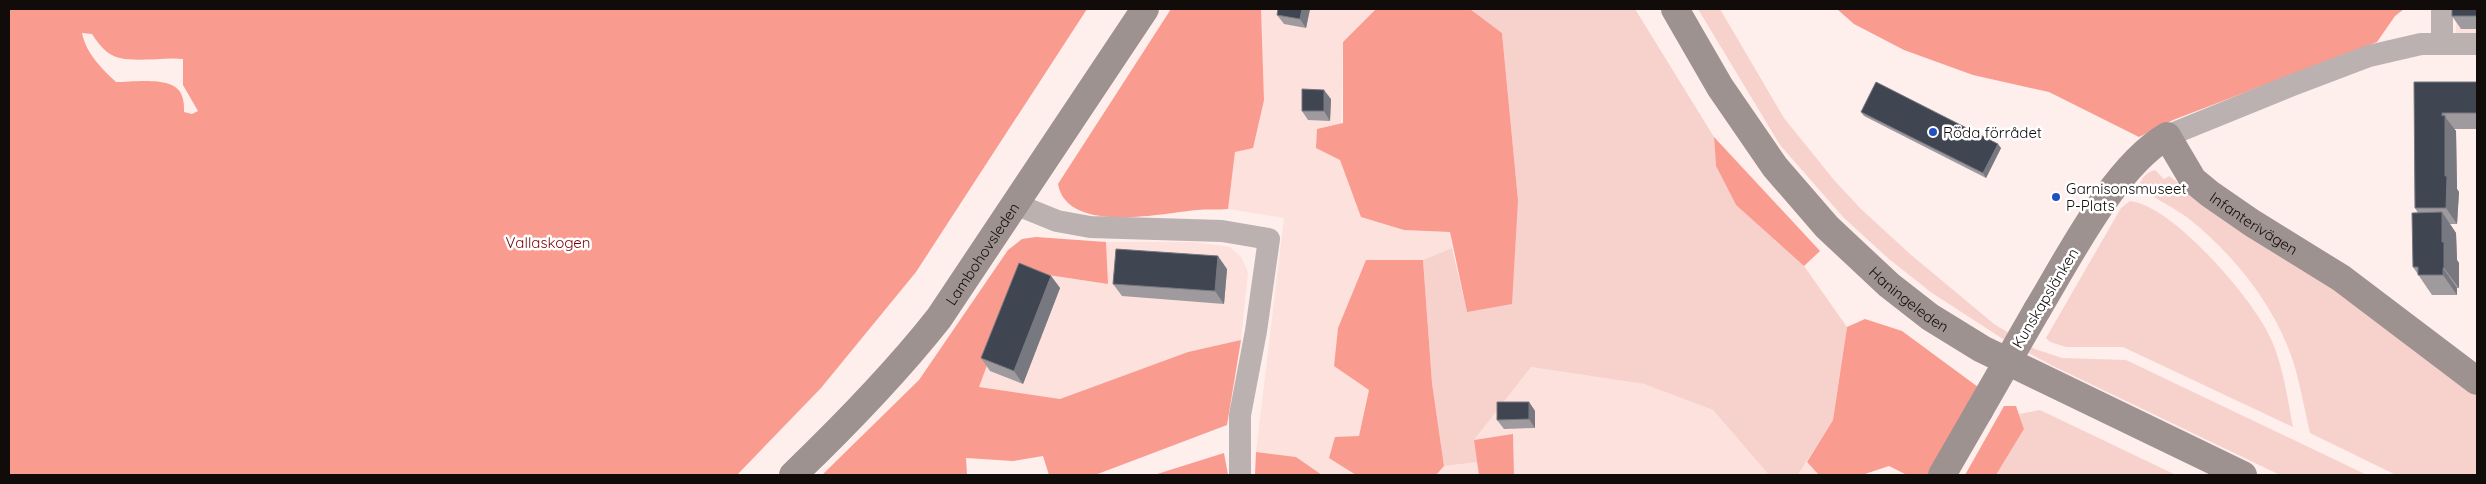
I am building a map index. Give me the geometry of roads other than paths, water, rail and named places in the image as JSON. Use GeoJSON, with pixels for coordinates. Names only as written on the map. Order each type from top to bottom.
{"type":"FeatureCollection","features":[{"type":"Feature","properties":{"kind":"main road","name":"Lambohovsleden"},"geometry":{"type":"LineString","coordinates":[[793,475],[860,410],[901,366],[939,318],[1145,9]]}},
{"type":"Feature","properties":{"kind":"main road","name":"Haningeleden"},"geometry":{"type":"LineString","coordinates":[[1675,9],[1720,87],[1775,167],[1827,227],[1889,285],[1930,316],[1982,349],[2243,475]]}},
{"type":"Feature","properties":{"kind":"main road","name":"Kunskapslänken"},"geometry":{"type":"LineString","coordinates":[[1942,475],[2037,310],[2096,213],[2147,149],[2166,136]]}},
{"type":"Feature","properties":{"kind":"main road","name":"Infanterivägen"},"geometry":{"type":"LineString","coordinates":[[2166,136],[2193,180],[2210,194],[2252,223],[2341,278],[2477,381]]}},
{"type":"Feature","properties":{"kind":"street"},"geometry":{"type":"LineString","coordinates":[[2442,9],[2442,44]]}},
{"type":"Feature","properties":{"kind":"street"},"geometry":{"type":"LineString","coordinates":[[2166,136],[2230,109],[2369,56],[2404,47],[2477,44]]}},
{"type":"Feature","properties":{"kind":"street"},"geometry":{"type":"LineString","coordinates":[[1015,204],[1057,221],[1090,227],[1222,231],[1269,239],[1256,331],[1240,415],[1240,475]]}},
{"type":"Feature","properties":{"kind":"place","name":"Röda förrådet"},"geometry":{"type":"Point","coordinates":[1933,132]}},
{"type":"Feature","properties":{"kind":"place","name":"Garnisonsmuseet P-Plats"},"geometry":{"type":"Point","coordinates":[2056,197]}},
{"type":"Feature","properties":{"kind":"park label","name":"Vallaskogen"},"geometry":{"type":"Point","coordinates":[548,242]}}]}
